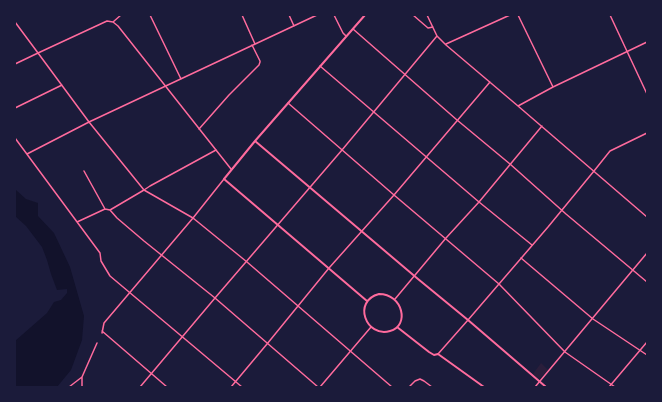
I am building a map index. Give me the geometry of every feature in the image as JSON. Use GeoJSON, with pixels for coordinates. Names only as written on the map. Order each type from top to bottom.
{"type":"FeatureCollection","features":[{"type":"Feature","properties":{"kind":"main road"},"geometry":{"type":"LineString","coordinates":[[365,15],[255,141],[224,179],[367,301]]}},
{"type":"Feature","properties":{"kind":"main road"},"geometry":{"type":"LineString","coordinates":[[255,141],[546,387]]}},
{"type":"Feature","properties":{"kind":"main road"},"geometry":{"type":"LineString","coordinates":[[379,294],[386,294],[395,299],[400,306],[401,312],[401,322],[397,327],[388,332],[382,332],[371,327],[365,317],[364,311],[364,305],[367,301],[374,295],[379,294]]}},
{"type":"Feature","properties":{"kind":"main road"},"geometry":{"type":"LineString","coordinates":[[397,327],[429,352],[434,355],[438,354],[484,387]]}},
{"type":"Feature","properties":{"kind":"street"},"geometry":{"type":"LineString","coordinates":[[113,22],[121,15]]}},
{"type":"Feature","properties":{"kind":"street"},"geometry":{"type":"LineString","coordinates":[[150,15],[181,79]]}},
{"type":"Feature","properties":{"kind":"street"},"geometry":{"type":"LineString","coordinates":[[242,15],[256,44]]}},
{"type":"Feature","properties":{"kind":"street"},"geometry":{"type":"LineString","coordinates":[[289,15],[294,26]]}},
{"type":"Feature","properties":{"kind":"street"},"geometry":{"type":"LineString","coordinates":[[27,154],[89,122],[316,15]]}},
{"type":"Feature","properties":{"kind":"street"},"geometry":{"type":"LineString","coordinates":[[334,15],[346,37]]}},
{"type":"Feature","properties":{"kind":"street"},"geometry":{"type":"LineString","coordinates":[[412,15],[428,28],[433,27]]}},
{"type":"Feature","properties":{"kind":"street"},"geometry":{"type":"LineString","coordinates":[[427,15],[438,36],[446,45],[647,217]]}},
{"type":"Feature","properties":{"kind":"street"},"geometry":{"type":"LineString","coordinates":[[446,45],[510,15]]}},
{"type":"Feature","properties":{"kind":"street"},"geometry":{"type":"LineString","coordinates":[[518,15],[553,87]]}},
{"type":"Feature","properties":{"kind":"street"},"geometry":{"type":"LineString","coordinates":[[610,15],[647,94]]}},
{"type":"Feature","properties":{"kind":"street"},"geometry":{"type":"LineString","coordinates":[[15,64],[107,21],[113,22],[118,26],[232,169]]}},
{"type":"Feature","properties":{"kind":"street"},"geometry":{"type":"LineString","coordinates":[[15,22],[89,122],[144,190],[193,218],[299,306],[392,387]]}},
{"type":"Feature","properties":{"kind":"street"},"geometry":{"type":"LineString","coordinates":[[353,29],[566,214],[647,282]]}},
{"type":"Feature","properties":{"kind":"street"},"geometry":{"type":"LineString","coordinates":[[140,387],[438,36]]}},
{"type":"Feature","properties":{"kind":"street"},"geometry":{"type":"LineString","coordinates":[[518,106],[553,87],[647,42]]}},
{"type":"Feature","properties":{"kind":"street"},"geometry":{"type":"LineString","coordinates":[[199,129],[259,64],[260,61],[252,46]]}},
{"type":"Feature","properties":{"kind":"street"},"geometry":{"type":"LineString","coordinates":[[320,66],[479,202],[532,245]]}},
{"type":"Feature","properties":{"kind":"street"},"geometry":{"type":"LineString","coordinates":[[230,387],[299,306],[329,268],[394,195],[490,82]]}},
{"type":"Feature","properties":{"kind":"street"},"geometry":{"type":"LineString","coordinates":[[15,108],[62,85]]}},
{"type":"Feature","properties":{"kind":"street"},"geometry":{"type":"LineString","coordinates":[[288,103],[499,284],[565,352],[615,387]]}},
{"type":"Feature","properties":{"kind":"street"},"geometry":{"type":"LineString","coordinates":[[395,299],[446,238],[479,202],[542,126]]}},
{"type":"Feature","properties":{"kind":"street"},"geometry":{"type":"LineString","coordinates":[[438,354],[562,210],[610,151],[647,133]]}},
{"type":"Feature","properties":{"kind":"street"},"geometry":{"type":"LineString","coordinates":[[15,138],[100,253],[102,261],[110,276],[242,387]]}},
{"type":"Feature","properties":{"kind":"street"},"geometry":{"type":"LineString","coordinates":[[110,210],[216,150]]}},
{"type":"Feature","properties":{"kind":"street"},"geometry":{"type":"LineString","coordinates":[[84,171],[105,209]]}},
{"type":"Feature","properties":{"kind":"street"},"geometry":{"type":"LineString","coordinates":[[167,387],[102,332],[104,323],[224,179]]}},
{"type":"Feature","properties":{"kind":"street"},"geometry":{"type":"LineString","coordinates":[[77,222],[105,209],[110,210],[117,218],[215,298],[319,387],[371,327]]}},
{"type":"Feature","properties":{"kind":"street"},"geometry":{"type":"LineString","coordinates":[[535,387],[647,253]]}},
{"type":"Feature","properties":{"kind":"street"},"geometry":{"type":"LineString","coordinates":[[521,258],[593,318],[647,355]]}},
{"type":"Feature","properties":{"kind":"street"},"geometry":{"type":"LineString","coordinates":[[609,387],[647,342]]}},
{"type":"Feature","properties":{"kind":"street"},"geometry":{"type":"LineString","coordinates":[[82,387],[82,377],[97,344]]}},
{"type":"Feature","properties":{"kind":"street"},"geometry":{"type":"LineString","coordinates":[[69,387],[82,377]]}},
{"type":"Feature","properties":{"kind":"street"},"geometry":{"type":"LineString","coordinates":[[409,387],[420,379],[432,387]]}},
{"type":"Feature","properties":{"kind":"shaded area"},"geometry":{"type":"Polygon","coordinates":[[[15,190],[26,199],[38,203],[38,216],[54,233],[70,267],[84,316],[82,340],[71,370],[57,387],[15,387],[15,341],[47,313],[54,302],[61,300],[67,293],[67,289],[57,290],[42,247],[26,226],[15,216],[15,190]]]}},
{"type":"Feature","properties":{"kind":"shaded area"},"geometry":{"type":"Polygon","coordinates":[[[541,363],[548,370],[539,379],[533,374],[541,363]]]}}]}
